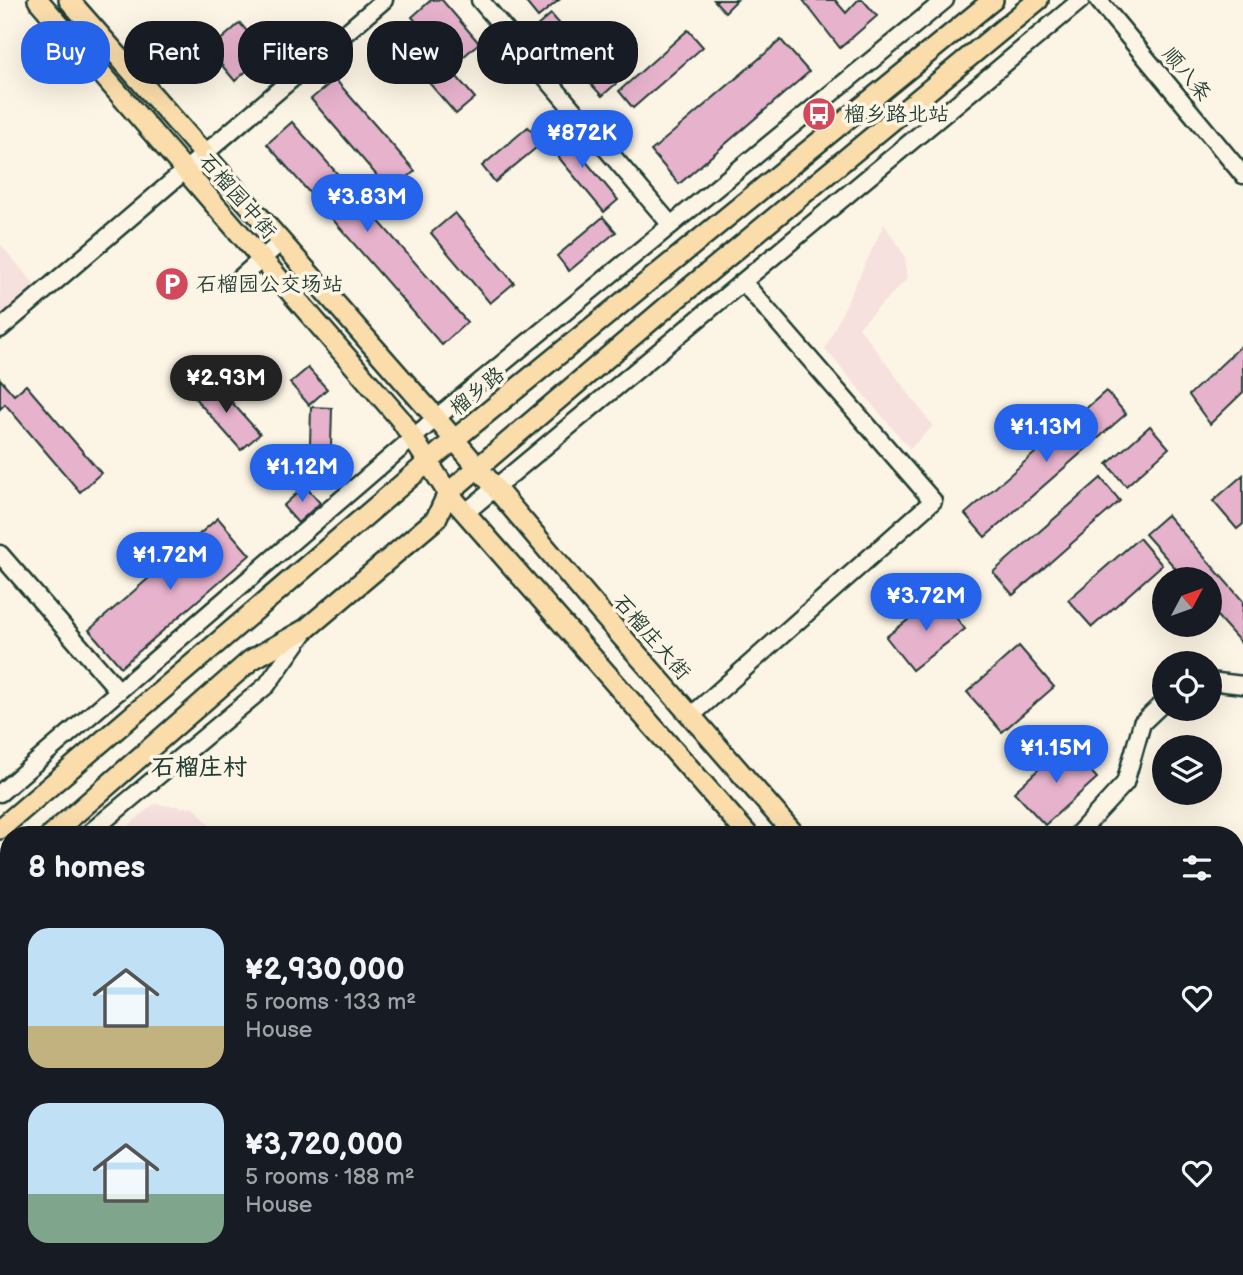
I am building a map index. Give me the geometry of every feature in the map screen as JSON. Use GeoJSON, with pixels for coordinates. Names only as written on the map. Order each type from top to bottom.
{"type":"FeatureCollection","features":[{"type":"Feature","properties":{"kind":"main road","name":"石榴园中街"},"geometry":{"type":"LineString","coordinates":[[38,0],[401,420],[448,493]]}},
{"type":"Feature","properties":{"kind":"main road","name":"石榴园中街"},"geometry":{"type":"LineString","coordinates":[[69,0],[479,467]]}},
{"type":"Feature","properties":{"kind":"main road","name":"榴乡路"},"geometry":{"type":"LineString","coordinates":[[3,826],[428,461],[993,0]]}},
{"type":"Feature","properties":{"kind":"main road"},"geometry":{"type":"LineString","coordinates":[[61,826],[251,660],[306,629],[436,519],[448,493],[1038,0]]}},
{"type":"Feature","properties":{"kind":"main road","name":"石榴庄大街"},"geometry":{"type":"LineString","coordinates":[[479,467],[787,826]]}},
{"type":"Feature","properties":{"kind":"main road"},"geometry":{"type":"LineString","coordinates":[[448,493],[740,826]]}},
{"type":"Feature","properties":{"kind":"street"},"geometry":{"type":"LineString","coordinates":[[0,329],[384,0]]}},
{"type":"Feature","properties":{"kind":"street"},"geometry":{"type":"LineString","coordinates":[[480,0],[671,225]]}},
{"type":"Feature","properties":{"kind":"street","name":"榴乡路"},"geometry":{"type":"LineString","coordinates":[[0,793],[412,438],[945,0]]}},
{"type":"Feature","properties":{"kind":"street"},"geometry":{"type":"LineString","coordinates":[[466,513],[1081,0]]}},
{"type":"Feature","properties":{"kind":"street","name":"顺八条"},"geometry":{"type":"LineString","coordinates":[[1098,0],[1243,175]]}},
{"type":"Feature","properties":{"kind":"street"},"geometry":{"type":"LineString","coordinates":[[239,279],[281,242]]}},
{"type":"Feature","properties":{"kind":"street"},"geometry":{"type":"LineString","coordinates":[[691,716],[933,501],[743,282]]}},
{"type":"Feature","properties":{"kind":"street"},"geometry":{"type":"LineString","coordinates":[[0,554],[118,691]]}},
{"type":"Feature","properties":{"kind":"street"},"geometry":{"type":"LineString","coordinates":[[98,826],[267,685],[306,629]]}},
{"type":"Feature","properties":{"kind":"street"},"geometry":{"type":"LineString","coordinates":[[1222,683],[1243,685]]}},
{"type":"Feature","properties":{"kind":"street"},"geometry":{"type":"LineString","coordinates":[[1085,826],[1125,783],[1142,723],[1152,713]]}},
{"type":"Feature","properties":{"kind":"shaded area"},"geometry":{"type":"Polygon","coordinates":[[[884,224],[905,256],[908,278],[859,327],[933,426],[910,449],[825,349],[884,224]]]}},
{"type":"Feature","properties":{"kind":"shaded area"},"geometry":{"type":"Polygon","coordinates":[[[0,244],[36,286],[0,317],[0,244]]]}},
{"type":"Feature","properties":{"kind":"shaded area"},"geometry":{"type":"Polygon","coordinates":[[[154,804],[195,808],[210,826],[128,826],[154,804]]]}},
{"type":"Feature","properties":{"kind":"building"},"geometry":{"type":"Polygon","coordinates":[[[431,0],[442,0],[460,21],[416,21],[412,17],[431,0]]]}},
{"type":"Feature","properties":{"kind":"building"},"geometry":{"type":"Polygon","coordinates":[[[524,0],[559,0],[538,17],[524,0]]]}},
{"type":"Feature","properties":{"kind":"building"},"geometry":{"type":"Polygon","coordinates":[[[714,0],[737,0],[725,12],[714,0]]]}},
{"type":"Feature","properties":{"kind":"building"},"geometry":{"type":"Polygon","coordinates":[[[803,0],[835,0],[846,13],[858,0],[863,0],[877,16],[840,48],[803,0]]]}},
{"type":"Feature","properties":{"kind":"building"},"geometry":{"type":"Polygon","coordinates":[[[551,14],[557,21],[543,21],[551,14]]]}},
{"type":"Feature","properties":{"kind":"building"},"geometry":{"type":"Polygon","coordinates":[[[463,24],[477,41],[477,45],[463,57],[463,24]]]}},
{"type":"Feature","properties":{"kind":"building"},"geometry":{"type":"Polygon","coordinates":[[[238,25],[238,78],[235,81],[224,68],[224,37],[238,25]]]}},
{"type":"Feature","properties":{"kind":"building"},"geometry":{"type":"Polygon","coordinates":[[[688,30],[703,47],[633,108],[619,91],[627,84],[638,84],[638,74],[688,30]]]}},
{"type":"Feature","properties":{"kind":"building"},"geometry":{"type":"Polygon","coordinates":[[[781,40],[809,72],[679,184],[651,151],[781,40]]]}},
{"type":"Feature","properties":{"kind":"building"},"geometry":{"type":"Polygon","coordinates":[[[329,84],[339,84],[415,171],[391,192],[311,99],[329,84]]]}},
{"type":"Feature","properties":{"kind":"building"},"geometry":{"type":"Polygon","coordinates":[[[430,84],[463,84],[475,98],[456,114],[430,84]]]}},
{"type":"Feature","properties":{"kind":"building"},"geometry":{"type":"Polygon","coordinates":[[[591,84],[616,84],[602,96],[591,84]]]}},
{"type":"Feature","properties":{"kind":"building"},"geometry":{"type":"Polygon","coordinates":[[[292,122],[467,322],[442,345],[267,144],[292,122]]]}},
{"type":"Feature","properties":{"kind":"building"},"geometry":{"type":"Polygon","coordinates":[[[528,127],[542,143],[495,182],[482,166],[528,127]]]}},
{"type":"Feature","properties":{"kind":"building"},"geometry":{"type":"Polygon","coordinates":[[[559,129],[618,200],[604,212],[545,141],[559,129]]]}},
{"type":"Feature","properties":{"kind":"building"},"geometry":{"type":"Polygon","coordinates":[[[455,213],[514,283],[490,303],[431,233],[455,213]]]}},
{"type":"Feature","properties":{"kind":"building"},"geometry":{"type":"Polygon","coordinates":[[[603,217],[616,232],[569,271],[557,256],[603,217]]]}},
{"type":"Feature","properties":{"kind":"building"},"geometry":{"type":"Polygon","coordinates":[[[1243,344],[1243,392],[1210,424],[1189,395],[1243,344]]]}},
{"type":"Feature","properties":{"kind":"building"},"geometry":{"type":"Polygon","coordinates":[[[308,368],[327,389],[309,405],[290,383],[308,368]]]}},
{"type":"Feature","properties":{"kind":"building"},"geometry":{"type":"Polygon","coordinates":[[[0,379],[14,395],[26,385],[101,473],[80,492],[5,404],[0,409],[0,379]]]}},
{"type":"Feature","properties":{"kind":"building"},"geometry":{"type":"Polygon","coordinates":[[[211,379],[260,434],[241,450],[193,396],[211,379]]]}},
{"type":"Feature","properties":{"kind":"building"},"geometry":{"type":"Polygon","coordinates":[[[1106,391],[1126,414],[985,537],[965,514],[1106,391]]]}},
{"type":"Feature","properties":{"kind":"building"},"geometry":{"type":"Polygon","coordinates":[[[311,407],[332,408],[330,483],[309,483],[311,407]]]}},
{"type":"Feature","properties":{"kind":"building"},"geometry":{"type":"Polygon","coordinates":[[[1150,426],[1169,448],[1126,486],[1107,464],[1150,426]]]}},
{"type":"Feature","properties":{"kind":"building"},"geometry":{"type":"Polygon","coordinates":[[[1243,475],[1243,524],[1237,529],[1213,501],[1243,475]]]}},
{"type":"Feature","properties":{"kind":"building"},"geometry":{"type":"Polygon","coordinates":[[[1101,478],[1120,501],[1013,595],[993,572],[1101,478]]]}},
{"type":"Feature","properties":{"kind":"building"},"geometry":{"type":"Polygon","coordinates":[[[305,486],[320,503],[298,523],[283,506],[305,486]]]}},
{"type":"Feature","properties":{"kind":"building"},"geometry":{"type":"Polygon","coordinates":[[[1167,515],[1213,567],[1174,567],[1145,534],[1167,515]]]}},
{"type":"Feature","properties":{"kind":"building"},"geometry":{"type":"Polygon","coordinates":[[[218,518],[250,555],[121,667],[89,630],[218,518]]]}},
{"type":"Feature","properties":{"kind":"building"},"geometry":{"type":"Polygon","coordinates":[[[1139,538],[1162,565],[1152,567],[1152,574],[1092,627],[1068,600],[1139,538]]]}},
{"type":"Feature","properties":{"kind":"building"},"geometry":{"type":"Polygon","coordinates":[[[1222,577],[1243,601],[1241,643],[1222,622],[1222,577]]]}},
{"type":"Feature","properties":{"kind":"building"},"geometry":{"type":"Polygon","coordinates":[[[939,596],[965,629],[912,670],[886,637],[939,596]]]}},
{"type":"Feature","properties":{"kind":"building"},"geometry":{"type":"Polygon","coordinates":[[[1019,646],[1054,687],[1002,732],[967,692],[1019,646]]]}},
{"type":"Feature","properties":{"kind":"building"},"geometry":{"type":"Polygon","coordinates":[[[1066,744],[1097,778],[1045,825],[1014,792],[1066,744]]]}},
{"type":"Feature","properties":{"kind":"place","name":"榴乡路北站"},"geometry":{"type":"Point","coordinates":[819,114]}},
{"type":"Feature","properties":{"kind":"place","name":"石榴园公交场站"},"geometry":{"type":"Point","coordinates":[172,284]}},
{"type":"Feature","properties":{"kind":"district","name":"石榴庄村"},"geometry":{"type":"Point","coordinates":[199,767]}}]}
